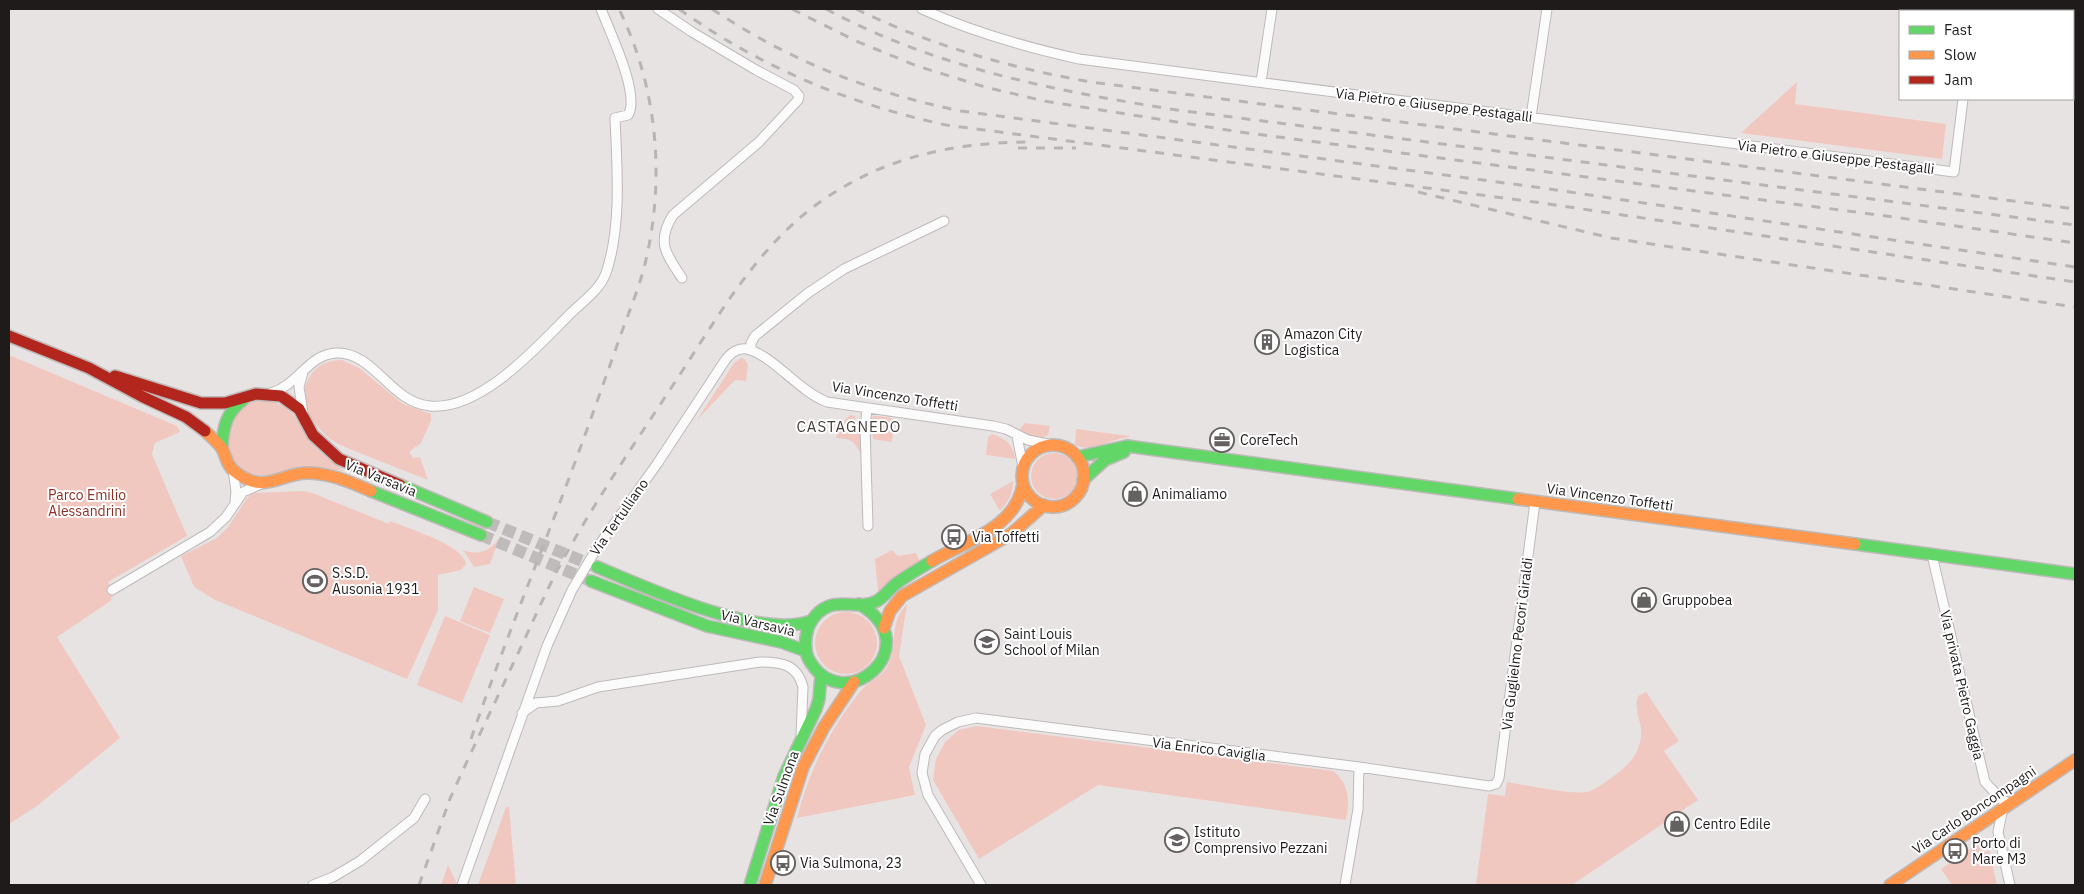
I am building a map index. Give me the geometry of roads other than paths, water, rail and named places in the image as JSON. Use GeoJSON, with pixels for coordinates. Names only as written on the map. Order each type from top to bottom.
{"type":"FeatureCollection","features":[{"type":"Feature","properties":{"kind":"street"},"geometry":{"type":"LineString","coordinates":[[268,394],[290,384],[309,364],[321,356],[336,353],[350,354],[365,362],[399,394],[412,402],[425,406],[448,406],[467,399],[520,363],[597,287],[606,274],[616,219],[618,195],[615,118],[628,115],[632,107],[618,49],[601,9]]}},
{"type":"Feature","properties":{"kind":"street"},"geometry":{"type":"LineString","coordinates":[[658,9],[692,32],[794,90],[799,96],[798,100],[759,142],[673,215],[666,230],[664,248],[682,278]]}},
{"type":"Feature","properties":{"kind":"street","name":"Via Pietro e Giuseppe Pestagalli"},"geometry":{"type":"LineString","coordinates":[[922,9],[970,29],[1071,57],[1954,172],[1963,100]]}},
{"type":"Feature","properties":{"kind":"street"},"geometry":{"type":"LineString","coordinates":[[1262,82],[1272,9]]}},
{"type":"Feature","properties":{"kind":"street"},"geometry":{"type":"LineString","coordinates":[[1531,117],[1547,9]]}},
{"type":"Feature","properties":{"kind":"street"},"geometry":{"type":"LineString","coordinates":[[751,350],[751,343],[755,336],[818,286],[859,261],[944,221]]}},
{"type":"Feature","properties":{"kind":"street","name":"Via Varsavia"},"geometry":{"type":"LineString","coordinates":[[9,336],[89,368],[201,403],[225,403],[256,394],[281,396],[299,409],[313,435],[339,459],[487,522]]}},
{"type":"Feature","properties":{"kind":"street","name":"Via Tertulliano"},"geometry":{"type":"LineString","coordinates":[[462,885],[522,713],[561,612],[588,561],[657,464],[728,356],[738,350],[751,350]]}},
{"type":"Feature","properties":{"kind":"street","name":"Via Vincenzo Toffetti"},"geometry":{"type":"LineString","coordinates":[[751,350],[819,398],[836,404],[994,426],[1006,429],[1017,436],[1067,448],[1077,457],[1096,454],[1120,446],[2075,574]]}},
{"type":"Feature","properties":{"kind":"street","name":"Via Varsavia"},"geometry":{"type":"LineString","coordinates":[[89,368],[143,397],[186,416],[222,448],[226,460],[233,470]]}},
{"type":"Feature","properties":{"kind":"street"},"geometry":{"type":"LineString","coordinates":[[303,372],[299,387],[304,418]]}},
{"type":"Feature","properties":{"kind":"street"},"geometry":{"type":"LineString","coordinates":[[222,448],[223,425],[231,410],[245,398]]}},
{"type":"Feature","properties":{"kind":"street"},"geometry":{"type":"LineString","coordinates":[[866,409],[868,526]]}},
{"type":"Feature","properties":{"kind":"street"},"geometry":{"type":"LineString","coordinates":[[854,682],[836,682],[821,675],[811,663],[806,651],[806,636],[811,621],[827,606],[846,602],[868,604],[879,600],[899,581],[1002,522],[1014,509],[1022,494],[1023,467],[1017,436]]}},
{"type":"Feature","properties":{"kind":"street"},"geometry":{"type":"LineString","coordinates":[[1023,467],[1033,453],[1042,447],[1052,445]]}},
{"type":"Feature","properties":{"kind":"street","name":"Via Vincenzo Toffetti"},"geometry":{"type":"LineString","coordinates":[[1044,505],[1057,506],[1069,502],[1079,492],[1083,480],[1098,466],[1112,456],[1141,449]]}},
{"type":"Feature","properties":{"kind":"street"},"geometry":{"type":"LineString","coordinates":[[1077,457],[1082,467],[1083,480]]}},
{"type":"Feature","properties":{"kind":"street"},"geometry":{"type":"LineString","coordinates":[[233,470],[251,481],[264,483]]}},
{"type":"Feature","properties":{"kind":"street"},"geometry":{"type":"LineString","coordinates":[[233,470],[236,491],[235,502]]}},
{"type":"Feature","properties":{"kind":"street","name":"Via Varsavia"},"geometry":{"type":"LineString","coordinates":[[264,483],[275,482],[299,474],[332,475],[481,535]]}},
{"type":"Feature","properties":{"kind":"street"},"geometry":{"type":"LineString","coordinates":[[112,590],[210,532],[221,523],[243,492],[264,483]]}},
{"type":"Feature","properties":{"kind":"street"},"geometry":{"type":"LineString","coordinates":[[1023,484],[1032,498],[1044,505]]}},
{"type":"Feature","properties":{"kind":"street","name":"Via Guglielmo Pecori Giraldi"},"geometry":{"type":"LineString","coordinates":[[1496,784],[1499,778],[1535,502]]}},
{"type":"Feature","properties":{"kind":"street","name":"Via Sulmona"},"geometry":{"type":"LineString","coordinates":[[765,885],[803,767],[824,727],[854,682],[872,674],[881,663],[886,646],[884,628],[890,611],[902,596],[1012,534],[1044,505]]}},
{"type":"Feature","properties":{"kind":"street","name":"Via privata Pietro Gaggia"},"geometry":{"type":"LineString","coordinates":[[1932,555],[1985,782],[2007,805]]}},
{"type":"Feature","properties":{"kind":"street","name":"Via Varsavia"},"geometry":{"type":"LineString","coordinates":[[597,567],[692,606],[726,616],[778,626],[811,621]]}},
{"type":"Feature","properties":{"kind":"street","name":"Via Varsavia"},"geometry":{"type":"LineString","coordinates":[[591,581],[690,621],[724,631],[782,642],[806,651]]}},
{"type":"Feature","properties":{"kind":"street"},"geometry":{"type":"LineString","coordinates":[[859,604],[874,614],[884,628]]}},
{"type":"Feature","properties":{"kind":"street"},"geometry":{"type":"LineString","coordinates":[[522,713],[536,703],[558,701],[598,687],[760,662],[778,662],[793,668],[801,680],[803,687],[801,738]]}},
{"type":"Feature","properties":{"kind":"street","name":"Via Sulmona"},"geometry":{"type":"LineString","coordinates":[[750,885],[780,788],[801,738],[816,709],[819,699],[821,675]]}},
{"type":"Feature","properties":{"kind":"street","name":"Via Enrico Caviglia"},"geometry":{"type":"LineString","coordinates":[[981,885],[925,788],[922,773],[922,764],[930,743],[935,736],[948,726],[966,719],[976,718],[1359,767],[1489,786],[1496,784]]}},
{"type":"Feature","properties":{"kind":"street","name":"Via Carlo Boncompagni"},"geometry":{"type":"LineString","coordinates":[[1890,885],[2075,760]]}},
{"type":"Feature","properties":{"kind":"street"},"geometry":{"type":"LineString","coordinates":[[1345,885],[1358,809],[1359,767]]}},
{"type":"Feature","properties":{"kind":"street"},"geometry":{"type":"LineString","coordinates":[[314,885],[360,861],[414,818],[425,799]]}},
{"type":"Feature","properties":{"kind":"street"},"geometry":{"type":"LineString","coordinates":[[2007,805],[1998,832],[2010,885]]}},
{"type":"Feature","properties":{"kind":"tunnel"},"geometry":{"type":"LineString","coordinates":[[487,522],[597,567]]}},
{"type":"Feature","properties":{"kind":"tunnel"},"geometry":{"type":"LineString","coordinates":[[481,535],[591,581]]}},
{"type":"Feature","properties":{"kind":"railway"},"geometry":{"type":"LineString","coordinates":[[471,739],[636,293],[651,235],[656,169],[650,103],[632,40],[619,9]]}},
{"type":"Feature","properties":{"kind":"railway"},"geometry":{"type":"LineString","coordinates":[[679,9],[741,49],[806,81],[875,106],[946,125],[1542,203],[2075,282]]}},
{"type":"Feature","properties":{"kind":"railway"},"geometry":{"type":"LineString","coordinates":[[712,9],[770,44],[831,72],[895,95],[961,111],[1543,188],[2075,267]]}},
{"type":"Feature","properties":{"kind":"railway"},"geometry":{"type":"LineString","coordinates":[[792,9],[856,41],[917,66],[985,87],[1044,101],[1240,132],[1886,216],[2075,243]]}},
{"type":"Feature","properties":{"kind":"railway"},"geometry":{"type":"LineString","coordinates":[[826,9],[910,47],[953,62],[1041,85],[1131,103],[2075,225]]}},
{"type":"Feature","properties":{"kind":"railway"},"geometry":{"type":"LineString","coordinates":[[856,9],[913,34],[971,54],[1031,70],[1091,82],[2075,209]]}},
{"type":"Feature","properties":{"kind":"railway"},"geometry":{"type":"LineString","coordinates":[[449,801],[544,597],[578,533],[708,331],[758,261],[797,220],[820,202],[869,174],[919,156],[945,150],[972,145],[1028,142]]}},
{"type":"Feature","properties":{"kind":"railway"},"geometry":{"type":"LineString","coordinates":[[1018,148],[1076,148]]}},
{"type":"Feature","properties":{"kind":"railway"},"geometry":{"type":"LineString","coordinates":[[1418,192],[1611,238],[2075,307]]}},
{"type":"Feature","properties":{"kind":"railway"},"geometry":{"type":"LineString","coordinates":[[419,885],[451,796]]}},
{"type":"Feature","properties":{"kind":"place","name":"Amazon City Logistica"},"geometry":{"type":"Point","coordinates":[1267,342]}},
{"type":"Feature","properties":{"kind":"place","name":"CoreTech"},"geometry":{"type":"Point","coordinates":[1222,440]}},
{"type":"Feature","properties":{"kind":"place","name":"Animaliamo"},"geometry":{"type":"Point","coordinates":[1135,494]}},
{"type":"Feature","properties":{"kind":"place","name":"Via Toffetti"},"geometry":{"type":"Point","coordinates":[954,537]}},
{"type":"Feature","properties":{"kind":"place","name":"S.S.D. Ausonia 1931"},"geometry":{"type":"Point","coordinates":[315,581]}},
{"type":"Feature","properties":{"kind":"place","name":"Gruppobea"},"geometry":{"type":"Point","coordinates":[1644,600]}},
{"type":"Feature","properties":{"kind":"place","name":"Saint Louis School of Milan"},"geometry":{"type":"Point","coordinates":[987,642]}},
{"type":"Feature","properties":{"kind":"place","name":"Centro Edile"},"geometry":{"type":"Point","coordinates":[1677,824]}},
{"type":"Feature","properties":{"kind":"place","name":"Istituto Comprensivo Pezzani"},"geometry":{"type":"Point","coordinates":[1177,840]}},
{"type":"Feature","properties":{"kind":"place","name":"Porto di Mare M3"},"geometry":{"type":"Point","coordinates":[1955,851]}},
{"type":"Feature","properties":{"kind":"place","name":"Via Sulmona, 23"},"geometry":{"type":"Point","coordinates":[783,863]}},
{"type":"Feature","properties":{"kind":"district","name":"CASTAGNEDO"},"geometry":{"type":"Point","coordinates":[849,427]}},
{"type":"Feature","properties":{"kind":"park label","name":"Parco Emilio Alessandrini"},"geometry":{"type":"Point","coordinates":[87,504]}}]}
